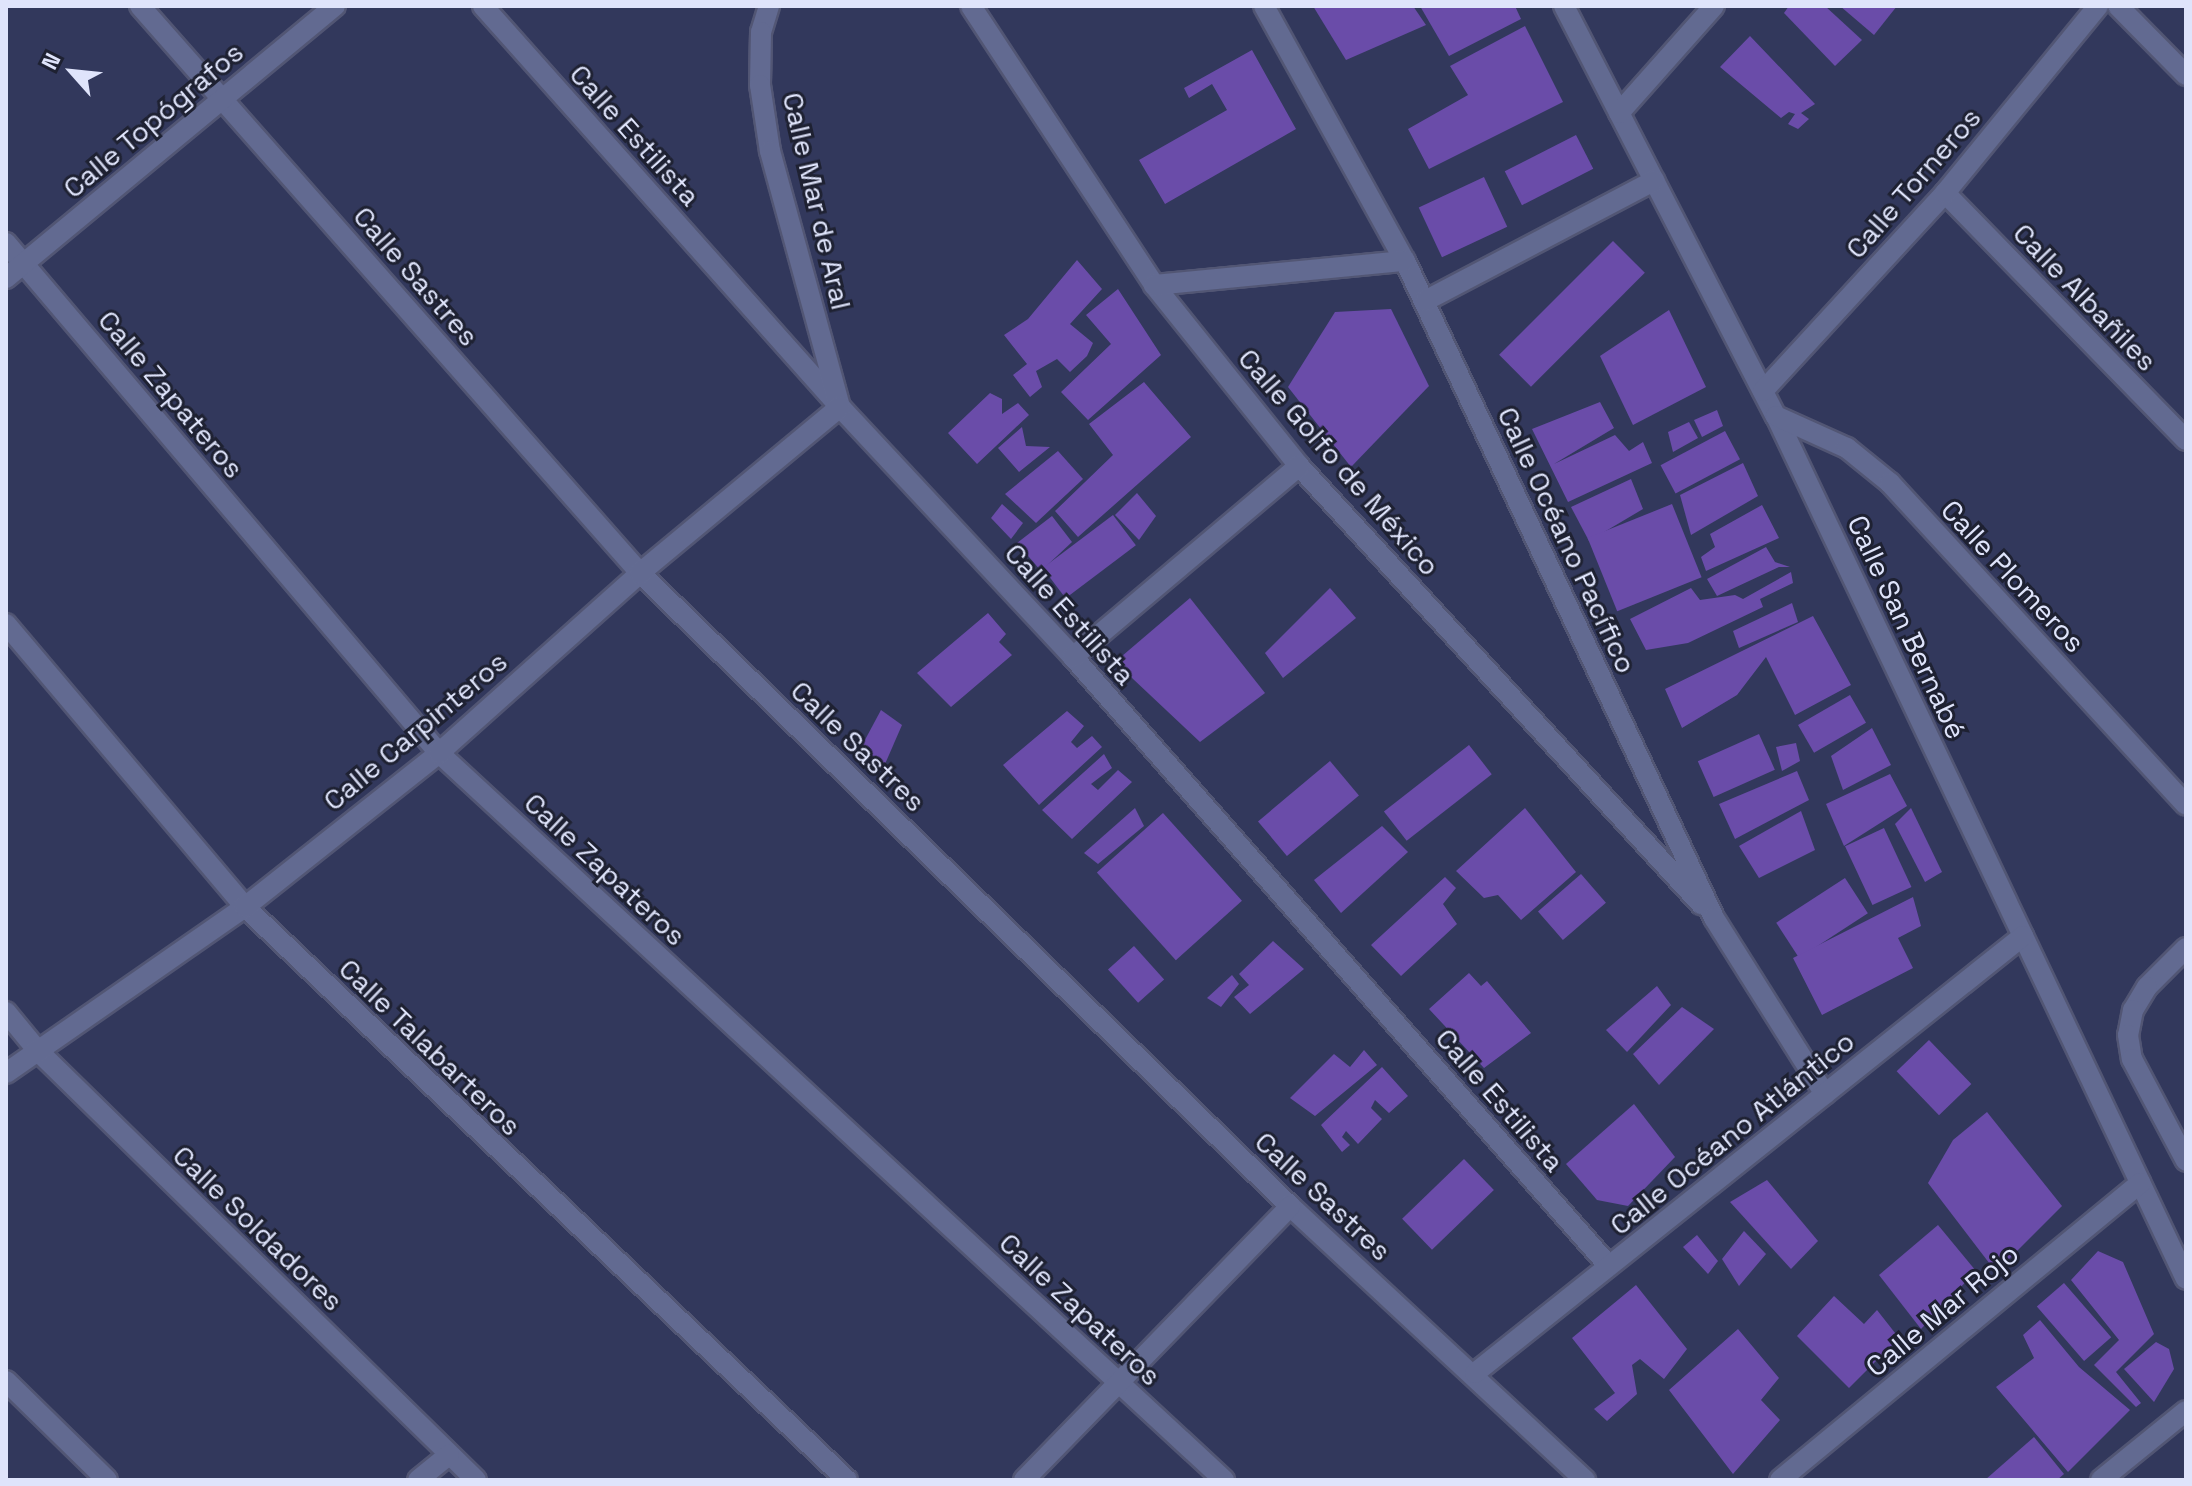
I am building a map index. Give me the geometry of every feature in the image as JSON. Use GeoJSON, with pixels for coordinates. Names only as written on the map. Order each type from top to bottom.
{"type":"FeatureCollection","features":[{"type":"Feature","properties":{"kind":"street","name":"Calle Sastres"},"geometry":{"type":"LineString","coordinates":[[140,6],[640,573],[1290,1206],[1475,1373],[1585,1480]]}},
{"type":"Feature","properties":{"kind":"street","name":"Calle Topógrafos"},"geometry":{"type":"LineString","coordinates":[[6,278],[335,6]]}},
{"type":"Feature","properties":{"kind":"street","name":"Calle Estilista"},"geometry":{"type":"LineString","coordinates":[[483,6],[840,407],[1073,657],[1609,1266]]}},
{"type":"Feature","properties":{"kind":"street","name":"Calle Mar de Aral"},"geometry":{"type":"LineString","coordinates":[[769,6],[761,32],[760,85],[770,151],[840,407]]}},
{"type":"Feature","properties":{"kind":"street","name":"Calle Golfo de México"},"geometry":{"type":"LineString","coordinates":[[971,6],[1154,285],[1299,466],[1714,918]]}},
{"type":"Feature","properties":{"kind":"street","name":"Calle Océano Pacífico"},"geometry":{"type":"LineString","coordinates":[[1264,6],[1425,301],[1714,918],[1825,1094]]}},
{"type":"Feature","properties":{"kind":"street","name":"Calle San Bernabé"},"geometry":{"type":"LineString","coordinates":[[1564,6],[1776,416],[2186,1279]]}},
{"type":"Feature","properties":{"kind":"street"},"geometry":{"type":"LineString","coordinates":[[1619,113],[1714,6]]}},
{"type":"Feature","properties":{"kind":"street","name":"Calle Torneros"},"geometry":{"type":"LineString","coordinates":[[1763,391],[1945,193],[2098,6]]}},
{"type":"Feature","properties":{"kind":"street"},"geometry":{"type":"LineString","coordinates":[[2118,6],[2186,75]]}},
{"type":"Feature","properties":{"kind":"street"},"geometry":{"type":"LineString","coordinates":[[1425,301],[1654,181]]}},
{"type":"Feature","properties":{"kind":"street","name":"Calle Albañiles"},"geometry":{"type":"LineString","coordinates":[[1945,193],[2186,440]]}},
{"type":"Feature","properties":{"kind":"street","name":"Calle Zapateros"},"geometry":{"type":"LineString","coordinates":[[6,243],[439,753],[1224,1480]]}},
{"type":"Feature","properties":{"kind":"street"},"geometry":{"type":"LineString","coordinates":[[1154,285],[1405,261]]}},
{"type":"Feature","properties":{"kind":"street","name":"Calle Carpinteros"},"geometry":{"type":"LineString","coordinates":[[6,1073],[245,907],[439,753],[640,573],[840,407]]}},
{"type":"Feature","properties":{"kind":"street","name":"Calle Plomeros"},"geometry":{"type":"LineString","coordinates":[[1776,416],[1847,448],[1890,483],[2186,805]]}},
{"type":"Feature","properties":{"kind":"street"},"geometry":{"type":"LineString","coordinates":[[1073,657],[1299,466]]}},
{"type":"Feature","properties":{"kind":"street","name":"Calle Talabarteros"},"geometry":{"type":"LineString","coordinates":[[6,624],[245,907],[847,1480]]}},
{"type":"Feature","properties":{"kind":"street","name":"Calle Océano Atlántico"},"geometry":{"type":"LineString","coordinates":[[1475,1373],[2023,936]]}},
{"type":"Feature","properties":{"kind":"street"},"geometry":{"type":"LineString","coordinates":[[2186,948],[2147,987],[2133,1010],[2128,1035],[2132,1059],[2186,1161]]}},
{"type":"Feature","properties":{"kind":"street","name":"Calle Soldadores"},"geometry":{"type":"LineString","coordinates":[[6,1012],[38,1051],[476,1480]]}},
{"type":"Feature","properties":{"kind":"street","name":"Calle Mar Rojo"},"geometry":{"type":"LineString","coordinates":[[1780,1480],[2140,1183]]}},
{"type":"Feature","properties":{"kind":"street"},"geometry":{"type":"LineString","coordinates":[[1024,1480],[1120,1385],[1290,1206]]}},
{"type":"Feature","properties":{"kind":"street"},"geometry":{"type":"LineString","coordinates":[[6,1381],[107,1480]]}},
{"type":"Feature","properties":{"kind":"street"},"geometry":{"type":"LineString","coordinates":[[2101,1480],[2186,1411]]}},
{"type":"Feature","properties":{"kind":"street"},"geometry":{"type":"LineString","coordinates":[[418,1480],[449,1455]]}},
{"type":"Feature","properties":{"kind":"building"},"geometry":{"type":"Polygon","coordinates":[[[1313,6],[1413,6],[1426,25],[1346,60],[1313,6]]]}},
{"type":"Feature","properties":{"kind":"building"},"geometry":{"type":"Polygon","coordinates":[[[1420,6],[1515,6],[1521,19],[1449,56],[1420,6]]]}},
{"type":"Feature","properties":{"kind":"building"},"geometry":{"type":"Polygon","coordinates":[[[1789,6],[1825,6],[1862,40],[1835,66],[1784,13],[1789,6]]]}},
{"type":"Feature","properties":{"kind":"building"},"geometry":{"type":"Polygon","coordinates":[[[1840,6],[1897,6],[1874,35],[1840,6]]]}},
{"type":"Feature","properties":{"kind":"building"},"geometry":{"type":"Polygon","coordinates":[[[1525,26],[1563,102],[1429,169],[1408,129],[1468,95],[1450,66],[1525,26]]]}},
{"type":"Feature","properties":{"kind":"building"},"geometry":{"type":"Polygon","coordinates":[[[1750,36],[1815,104],[1801,113],[1809,119],[1798,129],[1788,124],[1795,114],[1789,112],[1781,118],[1720,67],[1750,36]]]}},
{"type":"Feature","properties":{"kind":"building"},"geometry":{"type":"Polygon","coordinates":[[[1252,50],[1296,129],[1165,204],[1139,160],[1227,110],[1212,84],[1189,98],[1184,88],[1252,50]]]}},
{"type":"Feature","properties":{"kind":"building"},"geometry":{"type":"Polygon","coordinates":[[[1576,135],[1593,169],[1522,205],[1505,171],[1576,135]]]}},
{"type":"Feature","properties":{"kind":"building"},"geometry":{"type":"Polygon","coordinates":[[[1484,177],[1507,227],[1442,257],[1419,207],[1484,177]]]}},
{"type":"Feature","properties":{"kind":"building"},"geometry":{"type":"Polygon","coordinates":[[[1613,241],[1645,273],[1531,387],[1499,355],[1613,241]]]}},
{"type":"Feature","properties":{"kind":"building"},"geometry":{"type":"Polygon","coordinates":[[[1077,260],[1102,289],[1070,324],[1093,343],[1087,356],[1070,372],[1057,359],[1036,371],[1042,387],[1030,397],[1013,375],[1027,364],[1004,335],[1028,319],[1077,260]]]}},
{"type":"Feature","properties":{"kind":"building"},"geometry":{"type":"Polygon","coordinates":[[[1118,289],[1161,355],[1088,420],[1061,392],[1111,344],[1086,315],[1118,289]]]}},
{"type":"Feature","properties":{"kind":"building"},"geometry":{"type":"Polygon","coordinates":[[[1391,309],[1429,386],[1351,467],[1288,387],[1335,312],[1391,309]]]}},
{"type":"Feature","properties":{"kind":"building"},"geometry":{"type":"Polygon","coordinates":[[[1669,310],[1706,387],[1633,425],[1600,356],[1669,310]]]}},
{"type":"Feature","properties":{"kind":"building"},"geometry":{"type":"Polygon","coordinates":[[[1144,382],[1191,437],[1078,537],[1055,511],[1113,455],[1089,424],[1144,382]]]}},
{"type":"Feature","properties":{"kind":"building"},"geometry":{"type":"Polygon","coordinates":[[[990,393],[1002,399],[1002,414],[1018,403],[1029,415],[977,464],[948,433],[990,393]]]}},
{"type":"Feature","properties":{"kind":"building"},"geometry":{"type":"Polygon","coordinates":[[[1600,402],[1614,428],[1554,464],[1615,435],[1629,451],[1643,442],[1652,463],[1568,502],[1532,429],[1600,402]]]}},
{"type":"Feature","properties":{"kind":"building"},"geometry":{"type":"Polygon","coordinates":[[[1717,410],[1723,426],[1702,437],[1694,420],[1717,410]]]}},
{"type":"Feature","properties":{"kind":"building"},"geometry":{"type":"Polygon","coordinates":[[[1689,422],[1698,438],[1673,452],[1668,432],[1689,422]]]}},
{"type":"Feature","properties":{"kind":"building"},"geometry":{"type":"Polygon","coordinates":[[[1022,427],[1026,446],[1050,447],[1019,472],[998,448],[1022,427]]]}},
{"type":"Feature","properties":{"kind":"building"},"geometry":{"type":"Polygon","coordinates":[[[1725,431],[1740,459],[1676,494],[1661,465],[1725,431]]]}},
{"type":"Feature","properties":{"kind":"building"},"geometry":{"type":"Polygon","coordinates":[[[1058,451],[1083,479],[1036,523],[1005,494],[1058,451]]]}},
{"type":"Feature","properties":{"kind":"building"},"geometry":{"type":"Polygon","coordinates":[[[1743,463],[1758,496],[1691,535],[1680,495],[1743,463]]]}},
{"type":"Feature","properties":{"kind":"building"},"geometry":{"type":"Polygon","coordinates":[[[1631,479],[1643,509],[1589,541],[1571,507],[1631,479]]]}},
{"type":"Feature","properties":{"kind":"building"},"geometry":{"type":"Polygon","coordinates":[[[1137,493],[1156,516],[1139,540],[1115,515],[1137,493]]]}},
{"type":"Feature","properties":{"kind":"building"},"geometry":{"type":"Polygon","coordinates":[[[1002,504],[1023,523],[1011,539],[991,518],[1002,504]]]}},
{"type":"Feature","properties":{"kind":"building"},"geometry":{"type":"Polygon","coordinates":[[[1672,504],[1702,577],[1617,611],[1588,538],[1672,504]]]}},
{"type":"Feature","properties":{"kind":"building"},"geometry":{"type":"Polygon","coordinates":[[[1762,505],[1779,538],[1706,571],[1701,557],[1715,547],[1710,534],[1762,505]]]}},
{"type":"Feature","properties":{"kind":"building"},"geometry":{"type":"Polygon","coordinates":[[[1113,515],[1136,545],[1066,598],[1043,568],[1113,515]]]}},
{"type":"Feature","properties":{"kind":"building"},"geometry":{"type":"Polygon","coordinates":[[[1052,516],[1072,542],[1041,571],[1017,543],[1052,516]]]}},
{"type":"Feature","properties":{"kind":"building"},"geometry":{"type":"Polygon","coordinates":[[[1766,547],[1775,562],[1790,567],[1779,567],[1717,596],[1707,579],[1766,547]]]}},
{"type":"Feature","properties":{"kind":"building"},"geometry":{"type":"Polygon","coordinates":[[[1791,572],[1793,583],[1760,599],[1763,607],[1688,643],[1646,650],[1630,619],[1691,588],[1700,600],[1735,595],[1743,599],[1791,572]]]}},
{"type":"Feature","properties":{"kind":"building"},"geometry":{"type":"Polygon","coordinates":[[[1330,588],[1356,618],[1283,678],[1265,653],[1330,588]]]}},
{"type":"Feature","properties":{"kind":"building"},"geometry":{"type":"Polygon","coordinates":[[[1190,598],[1265,693],[1200,742],[1115,662],[1190,598]]]}},
{"type":"Feature","properties":{"kind":"building"},"geometry":{"type":"Polygon","coordinates":[[[1792,603],[1798,622],[1739,648],[1733,631],[1792,603]]]}},
{"type":"Feature","properties":{"kind":"building"},"geometry":{"type":"Polygon","coordinates":[[[988,613],[1006,634],[999,642],[1012,655],[951,707],[917,673],[988,613]]]}},
{"type":"Feature","properties":{"kind":"building"},"geometry":{"type":"Polygon","coordinates":[[[1813,616],[1851,685],[1795,715],[1766,657],[1737,695],[1682,728],[1665,689],[1813,616]]]}},
{"type":"Feature","properties":{"kind":"building"},"geometry":{"type":"Polygon","coordinates":[[[1850,695],[1866,723],[1814,753],[1798,725],[1850,695]]]}},
{"type":"Feature","properties":{"kind":"building"},"geometry":{"type":"Polygon","coordinates":[[[881,710],[902,725],[885,764],[859,751],[881,710]]]}},
{"type":"Feature","properties":{"kind":"building"},"geometry":{"type":"Polygon","coordinates":[[[1067,711],[1084,726],[1071,742],[1077,748],[1092,736],[1102,747],[1039,805],[1003,765],[1067,711]]]}},
{"type":"Feature","properties":{"kind":"building"},"geometry":{"type":"Polygon","coordinates":[[[1872,728],[1891,765],[1843,790],[1831,756],[1872,728]]]}},
{"type":"Feature","properties":{"kind":"building"},"geometry":{"type":"Polygon","coordinates":[[[1759,734],[1775,770],[1714,797],[1698,761],[1759,734]]]}},
{"type":"Feature","properties":{"kind":"building"},"geometry":{"type":"Polygon","coordinates":[[[1796,743],[1800,761],[1782,771],[1776,747],[1796,743]]]}},
{"type":"Feature","properties":{"kind":"building"},"geometry":{"type":"Polygon","coordinates":[[[1469,745],[1492,774],[1407,841],[1384,811],[1469,745]]]}},
{"type":"Feature","properties":{"kind":"building"},"geometry":{"type":"Polygon","coordinates":[[[1104,754],[1112,768],[1091,784],[1098,790],[1118,770],[1132,782],[1072,839],[1042,810],[1104,754]]]}},
{"type":"Feature","properties":{"kind":"building"},"geometry":{"type":"Polygon","coordinates":[[[1330,761],[1359,795],[1287,856],[1258,821],[1330,761]]]}},
{"type":"Feature","properties":{"kind":"building"},"geometry":{"type":"Polygon","coordinates":[[[1797,771],[1809,800],[1735,839],[1719,804],[1797,771]]]}},
{"type":"Feature","properties":{"kind":"building"},"geometry":{"type":"Polygon","coordinates":[[[1890,774],[1907,806],[1844,846],[1826,804],[1890,774]]]}},
{"type":"Feature","properties":{"kind":"building"},"geometry":{"type":"Polygon","coordinates":[[[1135,808],[1144,826],[1098,864],[1084,853],[1135,808]]]}},
{"type":"Feature","properties":{"kind":"building"},"geometry":{"type":"Polygon","coordinates":[[[1525,808],[1576,872],[1521,920],[1498,895],[1484,898],[1456,871],[1525,808]]]}},
{"type":"Feature","properties":{"kind":"building"},"geometry":{"type":"Polygon","coordinates":[[[1911,808],[1942,872],[1925,882],[1895,824],[1911,808]]]}},
{"type":"Feature","properties":{"kind":"building"},"geometry":{"type":"Polygon","coordinates":[[[1801,811],[1815,850],[1759,878],[1739,846],[1801,811]]]}},
{"type":"Feature","properties":{"kind":"building"},"geometry":{"type":"Polygon","coordinates":[[[1163,813],[1242,901],[1176,960],[1097,873],[1163,813]]]}},
{"type":"Feature","properties":{"kind":"building"},"geometry":{"type":"Polygon","coordinates":[[[1382,826],[1408,852],[1341,913],[1314,880],[1382,826]]]}},
{"type":"Feature","properties":{"kind":"building"},"geometry":{"type":"Polygon","coordinates":[[[1884,828],[1911,887],[1872,905],[1845,846],[1884,828]]]}},
{"type":"Feature","properties":{"kind":"building"},"geometry":{"type":"Polygon","coordinates":[[[1581,874],[1606,903],[1563,940],[1538,911],[1581,874]]]}},
{"type":"Feature","properties":{"kind":"building"},"geometry":{"type":"Polygon","coordinates":[[[1445,877],[1456,888],[1443,904],[1457,924],[1401,976],[1371,945],[1445,877]]]}},
{"type":"Feature","properties":{"kind":"building"},"geometry":{"type":"Polygon","coordinates":[[[1845,878],[1868,913],[1799,958],[1776,923],[1845,878]]]}},
{"type":"Feature","properties":{"kind":"building"},"geometry":{"type":"Polygon","coordinates":[[[1913,897],[1921,926],[1898,938],[1913,968],[1822,1015],[1793,958],[1913,897]]]}},
{"type":"Feature","properties":{"kind":"building"},"geometry":{"type":"Polygon","coordinates":[[[1273,941],[1304,969],[1250,1014],[1234,997],[1249,985],[1239,974],[1273,941]]]}},
{"type":"Feature","properties":{"kind":"building"},"geometry":{"type":"Polygon","coordinates":[[[1134,946],[1164,979],[1138,1003],[1108,969],[1134,946]]]}},
{"type":"Feature","properties":{"kind":"building"},"geometry":{"type":"Polygon","coordinates":[[[1469,973],[1481,986],[1487,981],[1531,1033],[1484,1068],[1429,1009],[1469,973]]]}},
{"type":"Feature","properties":{"kind":"building"},"geometry":{"type":"Polygon","coordinates":[[[1232,975],[1239,984],[1221,1007],[1207,998],[1232,975]]]}},
{"type":"Feature","properties":{"kind":"building"},"geometry":{"type":"Polygon","coordinates":[[[1657,986],[1671,1005],[1627,1052],[1606,1030],[1657,986]]]}},
{"type":"Feature","properties":{"kind":"building"},"geometry":{"type":"Polygon","coordinates":[[[1682,1007],[1714,1029],[1659,1085],[1633,1054],[1682,1007]]]}},
{"type":"Feature","properties":{"kind":"building"},"geometry":{"type":"Polygon","coordinates":[[[1929,1040],[1971,1084],[1939,1115],[1897,1071],[1929,1040]]]}},
{"type":"Feature","properties":{"kind":"building"},"geometry":{"type":"Polygon","coordinates":[[[1364,1050],[1377,1065],[1315,1116],[1290,1098],[1334,1054],[1350,1067],[1364,1050]]]}},
{"type":"Feature","properties":{"kind":"building"},"geometry":{"type":"Polygon","coordinates":[[[1382,1067],[1408,1096],[1389,1113],[1375,1100],[1371,1108],[1382,1119],[1358,1144],[1346,1131],[1342,1137],[1350,1145],[1342,1152],[1321,1125],[1382,1067]]]}},
{"type":"Feature","properties":{"kind":"building"},"geometry":{"type":"Polygon","coordinates":[[[1634,1104],[1675,1157],[1628,1206],[1597,1200],[1566,1164],[1634,1104]]]}},
{"type":"Feature","properties":{"kind":"building"},"geometry":{"type":"Polygon","coordinates":[[[1987,1112],[2062,1206],[1996,1272],[1928,1183],[1953,1140],[1987,1112]]]}},
{"type":"Feature","properties":{"kind":"building"},"geometry":{"type":"Polygon","coordinates":[[[1464,1159],[1494,1190],[1432,1250],[1402,1219],[1464,1159]]]}},
{"type":"Feature","properties":{"kind":"building"},"geometry":{"type":"Polygon","coordinates":[[[1767,1180],[1818,1241],[1791,1269],[1730,1202],[1767,1180]]]}},
{"type":"Feature","properties":{"kind":"building"},"geometry":{"type":"Polygon","coordinates":[[[1938,1225],[1976,1271],[1921,1329],[1879,1275],[1938,1225]]]}},
{"type":"Feature","properties":{"kind":"building"},"geometry":{"type":"Polygon","coordinates":[[[1744,1231],[1766,1254],[1739,1286],[1722,1259],[1744,1231]]]}},
{"type":"Feature","properties":{"kind":"building"},"geometry":{"type":"Polygon","coordinates":[[[1697,1235],[1718,1261],[1708,1274],[1683,1247],[1697,1235]]]}},
{"type":"Feature","properties":{"kind":"building"},"geometry":{"type":"Polygon","coordinates":[[[2098,1251],[2123,1262],[2154,1334],[2116,1372],[2141,1403],[2136,1407],[2094,1365],[2119,1340],[2071,1280],[2098,1251]]]}},
{"type":"Feature","properties":{"kind":"building"},"geometry":{"type":"Polygon","coordinates":[[[2064,1283],[2111,1337],[2084,1361],[2037,1307],[2064,1283]]]}},
{"type":"Feature","properties":{"kind":"building"},"geometry":{"type":"Polygon","coordinates":[[[1636,1285],[1687,1349],[1664,1379],[1640,1359],[1632,1365],[1637,1394],[1607,1421],[1594,1409],[1615,1393],[1572,1338],[1636,1285]]]}},
{"type":"Feature","properties":{"kind":"building"},"geometry":{"type":"Polygon","coordinates":[[[1834,1296],[1864,1324],[1877,1310],[1899,1338],[1849,1388],[1797,1336],[1834,1296]]]}},
{"type":"Feature","properties":{"kind":"building"},"geometry":{"type":"Polygon","coordinates":[[[2040,1320],[2079,1367],[2130,1410],[2068,1472],[1996,1387],[2034,1358],[2023,1335],[2040,1320]]]}},
{"type":"Feature","properties":{"kind":"building"},"geometry":{"type":"Polygon","coordinates":[[[1738,1329],[1779,1378],[1761,1400],[1780,1420],[1733,1474],[1669,1390],[1738,1329]]]}},
{"type":"Feature","properties":{"kind":"building"},"geometry":{"type":"Polygon","coordinates":[[[2156,1342],[2169,1349],[2174,1369],[2154,1402],[2124,1369],[2156,1342]]]}},
{"type":"Feature","properties":{"kind":"building"},"geometry":{"type":"Polygon","coordinates":[[[2034,1437],[2064,1474],[2057,1480],[1985,1480],[2034,1437]]]}}]}
